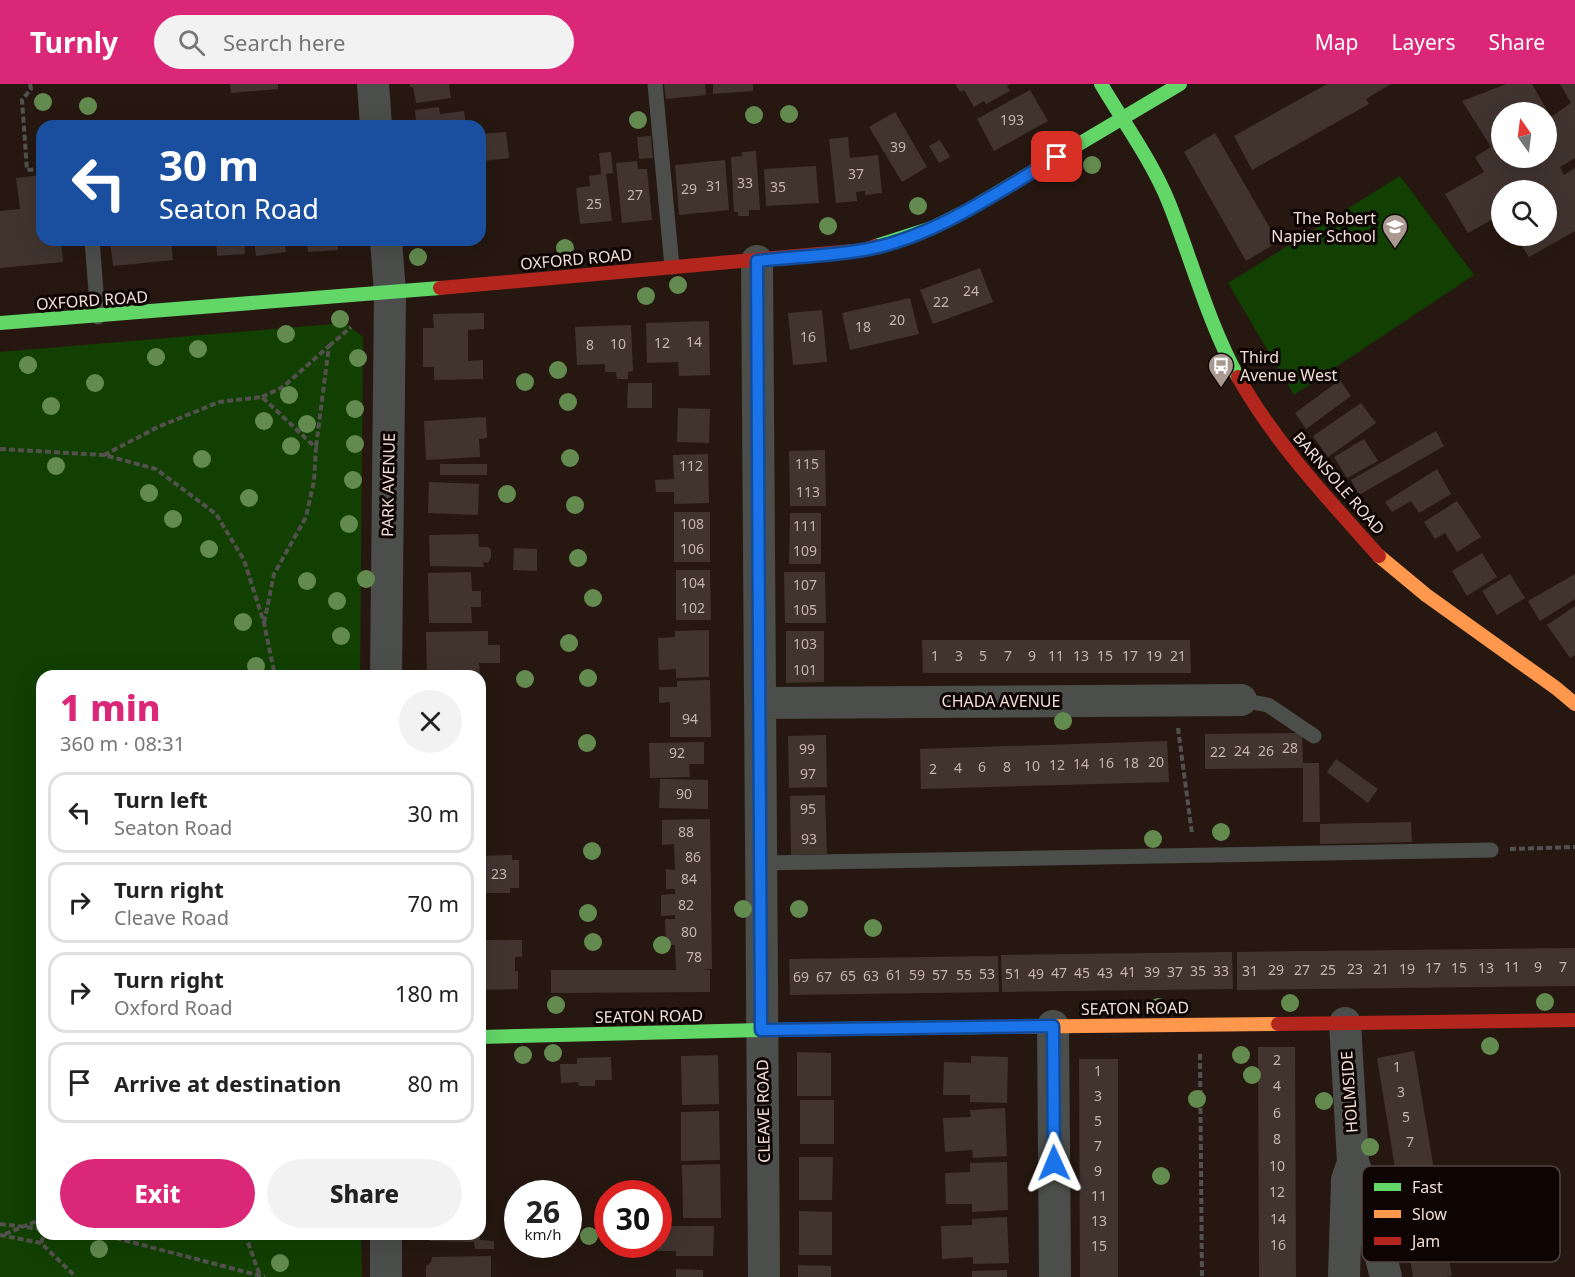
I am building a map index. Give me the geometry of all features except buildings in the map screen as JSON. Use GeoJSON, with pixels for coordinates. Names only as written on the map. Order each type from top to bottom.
{"type":"FeatureCollection","features":[{"type":"Feature","properties":{"kind":"street"},"geometry":{"type":"LineString","coordinates":[[373,84],[376,120]]}},
{"type":"Feature","properties":{"kind":"street","name":"BARNSOLE ROAD"},"geometry":{"type":"LineString","coordinates":[[1101,84],[1168,201],[1217,333],[1233,367],[1253,403],[1298,465],[1387,562],[1426,595],[1575,704]]}},
{"type":"Feature","properties":{"kind":"street","name":"OXFORD ROAD"},"geometry":{"type":"LineString","coordinates":[[0,324],[390,293],[864,250],[932,228],[968,210],[1180,84]]}},
{"type":"Feature","properties":{"kind":"street","name":"PARK AVENUE"},"geometry":{"type":"LineString","coordinates":[[386,246],[390,293],[386,670]]}},
{"type":"Feature","properties":{"kind":"street","name":"CLEAVE ROAD"},"geometry":{"type":"LineString","coordinates":[[757,261],[764,1277]]}},
{"type":"Feature","properties":{"kind":"street","name":"CHADA AVENUE"},"geometry":{"type":"LineString","coordinates":[[760,703],[1242,700]]}},
{"type":"Feature","properties":{"kind":"street","name":"SEATON ROAD"},"geometry":{"type":"LineString","coordinates":[[486,1037],[1200,1023],[1575,1020]]}},
{"type":"Feature","properties":{"kind":"street","name":"HOLMSIDE"},"geometry":{"type":"LineString","coordinates":[[1344,1023],[1353,1162],[1362,1188]]}},
{"type":"Feature","properties":{"kind":"street"},"geometry":{"type":"LineString","coordinates":[[1053,1026],[1055,1277]]}},
{"type":"Feature","properties":{"kind":"street","name":"HOLMSIDE"},"geometry":{"type":"LineString","coordinates":[[1344,1277],[1347,1180],[1353,1162]]}},
{"type":"Feature","properties":{"kind":"street"},"geometry":{"type":"LineString","coordinates":[[386,1240],[386,1277]]}},
{"type":"Feature","properties":{"kind":"street","name":"HOLMSIDE"},"geometry":{"type":"LineString","coordinates":[[1382,1262],[1386,1277]]}},
{"type":"Feature","properties":{"kind":"lane"},"geometry":{"type":"LineString","coordinates":[[655,84],[672,267]]}},
{"type":"Feature","properties":{"kind":"lane"},"geometry":{"type":"LineString","coordinates":[[92,246],[98,316]]}},
{"type":"Feature","properties":{"kind":"lane"},"geometry":{"type":"LineString","coordinates":[[1242,700],[1268,705],[1314,736]]}},
{"type":"Feature","properties":{"kind":"lane"},"geometry":{"type":"LineString","coordinates":[[760,862],[1491,850]]}},
{"type":"Feature","properties":{"kind":"path"},"geometry":{"type":"LineString","coordinates":[[30,84],[31,89],[22,100],[27,170],[36,169]]}},
{"type":"Feature","properties":{"kind":"path"},"geometry":{"type":"LineString","coordinates":[[104,455],[158,427],[219,402],[262,397],[283,387],[329,346],[314,481],[306,517],[274,574],[264,623]]}},
{"type":"Feature","properties":{"kind":"path"},"geometry":{"type":"LineString","coordinates":[[262,397],[316,448]]}},
{"type":"Feature","properties":{"kind":"path"},"geometry":{"type":"LineString","coordinates":[[0,449],[104,455],[156,469],[216,514],[244,560],[264,623],[273,670]]}},
{"type":"Feature","properties":{"kind":"path"},"geometry":{"type":"LineString","coordinates":[[1174,700],[1195,855]]}},
{"type":"Feature","properties":{"kind":"path"},"geometry":{"type":"LineString","coordinates":[[1491,850],[1575,847]]}},
{"type":"Feature","properties":{"kind":"path"},"geometry":{"type":"LineString","coordinates":[[1200,1023],[1202,1277]]}},
{"type":"Feature","properties":{"kind":"path"},"geometry":{"type":"LineString","coordinates":[[2,1235],[36,1222]]}},
{"type":"Feature","properties":{"kind":"path"},"geometry":{"type":"LineString","coordinates":[[0,1224],[36,1228]]}},
{"type":"Feature","properties":{"kind":"path"},"geometry":{"type":"LineString","coordinates":[[2,1235],[41,1243],[76,1277]]}},
{"type":"Feature","properties":{"kind":"path"},"geometry":{"type":"LineString","coordinates":[[123,1240],[262,1277]]}},
{"type":"Feature","properties":{"kind":"path"},"geometry":{"type":"LineString","coordinates":[[247,1240],[262,1277]]}},
{"type":"Feature","properties":{"kind":"green space"},"geometry":{"type":"Polygon","coordinates":[[[1400,176],[1474,275],[1294,395],[1228,283],[1400,176]]]}},
{"type":"Feature","properties":{"kind":"green space"},"geometry":{"type":"Polygon","coordinates":[[[345,323],[363,337],[360,670],[36,670],[36,1240],[361,1240],[362,1277],[0,1277],[0,352],[345,323]]]}},
{"type":"Feature","properties":{"kind":"traffic: fast"},"geometry":{"type":"LineString","coordinates":[[1101,84],[1162,187],[1209,313],[1238,377]]}},
{"type":"Feature","properties":{"kind":"traffic: fast"},"geometry":{"type":"LineString","coordinates":[[876,246],[932,228],[968,210],[1180,84]]}},
{"type":"Feature","properties":{"kind":"traffic: fast"},"geometry":{"type":"LineString","coordinates":[[0,323],[440,288]]}},
{"type":"Feature","properties":{"kind":"traffic: fast"},"geometry":{"type":"LineString","coordinates":[[486,1037],[987,1027]]}},
{"type":"Feature","properties":{"kind":"traffic: slow"},"geometry":{"type":"LineString","coordinates":[[1379,556],[1426,595],[1575,704]]}},
{"type":"Feature","properties":{"kind":"traffic: slow"},"geometry":{"type":"LineString","coordinates":[[987,1027],[1278,1024]]}},
{"type":"Feature","properties":{"kind":"traffic: jam"},"geometry":{"type":"LineString","coordinates":[[440,288],[864,250],[876,246]]}},
{"type":"Feature","properties":{"kind":"traffic: jam"},"geometry":{"type":"LineString","coordinates":[[1238,377],[1286,448],[1379,556]]}},
{"type":"Feature","properties":{"kind":"traffic: jam"},"geometry":{"type":"LineString","coordinates":[[1278,1024],[1575,1020]]}},
{"type":"Feature","properties":{"kind":"place","name":"The Robert Napier School"},"geometry":{"type":"Point","coordinates":[1395,250]}},
{"type":"Feature","properties":{"kind":"place","name":"Third Avenue West"},"geometry":{"type":"Point","coordinates":[1221,389]}},
{"type":"Feature","properties":{"kind":"route"},"geometry":{"type":"LineString","coordinates":[[1054,1163],[1053,1026],[761,1030],[757,261],[864,250],[905,238],[932,228],[968,210],[1057,157]]}}]}
